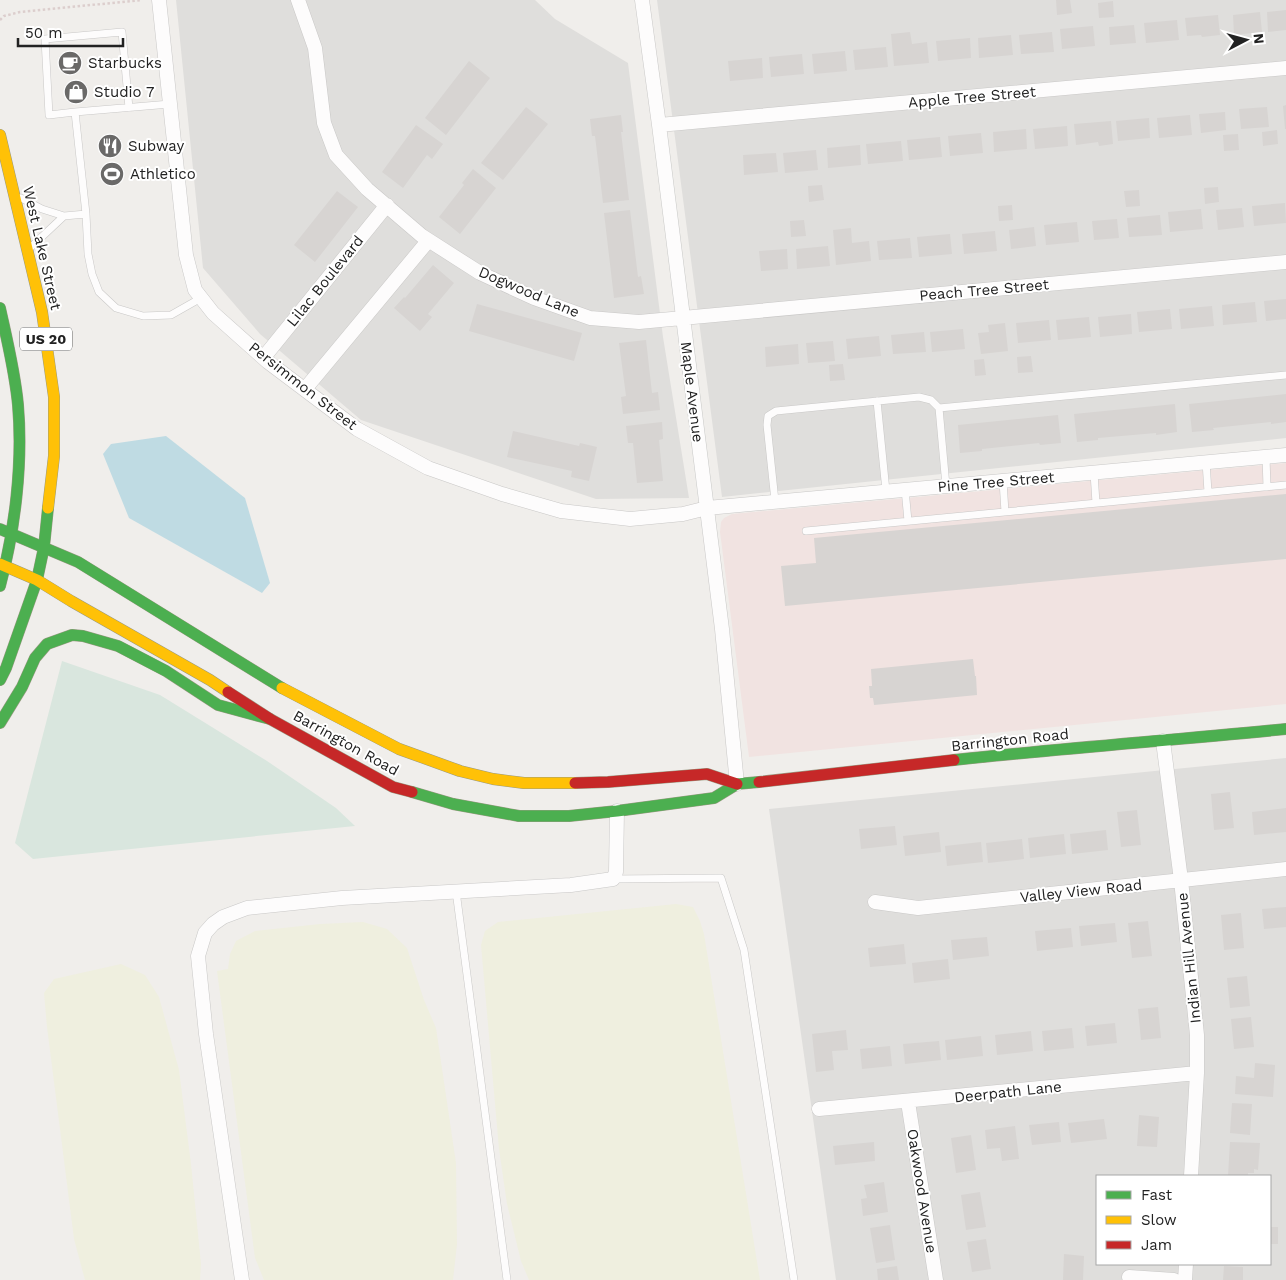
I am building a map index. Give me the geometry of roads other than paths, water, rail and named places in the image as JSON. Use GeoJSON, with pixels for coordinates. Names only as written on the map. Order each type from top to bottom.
{"type":"FeatureCollection","features":[{"type":"Feature","properties":{"kind":"main road","name":"West Lake Street"},"geometry":{"type":"LineString","coordinates":[[0,135],[42,312],[54,396],[54,456],[44,546]]}},
{"type":"Feature","properties":{"kind":"main road","name":"US 20"},"geometry":{"type":"LineString","coordinates":[[0,308],[18,405],[20,445],[12,534],[3,566],[0,586]]}},
{"type":"Feature","properties":{"kind":"main road","name":"Barrington Road"},"geometry":{"type":"LineString","coordinates":[[0,529],[78,562],[290,693],[399,749],[460,771],[493,779],[524,783],[560,784],[707,774],[737,784],[1031,752],[1286,729]]}},
{"type":"Feature","properties":{"kind":"main road","name":"US 20"},"geometry":{"type":"LineString","coordinates":[[0,680],[37,580],[44,546]]}},
{"type":"Feature","properties":{"kind":"main road","name":"Barrington Road"},"geometry":{"type":"LineString","coordinates":[[3,566],[37,580],[210,680],[270,718],[393,787],[453,804],[519,816],[569,816],[714,798],[737,784]]}},
{"type":"Feature","properties":{"kind":"main road"},"geometry":{"type":"LineString","coordinates":[[0,723],[22,687],[35,658],[47,644],[72,635],[83,636],[118,646],[166,671],[218,704],[270,718]]}},
{"type":"Feature","properties":{"kind":"street","name":"Persimmon Street"},"geometry":{"type":"LineString","coordinates":[[160,0],[186,255],[195,290],[213,314],[264,357],[357,429],[428,468],[502,494],[561,511],[630,519],[683,514],[707,508]]}},
{"type":"Feature","properties":{"kind":"street","name":"Dogwood Lane"},"geometry":{"type":"LineString","coordinates":[[298,0],[315,48],[324,123],[336,155],[367,189],[428,241],[480,273],[534,298],[590,318],[639,322],[683,318]]}},
{"type":"Feature","properties":{"kind":"street","name":"Maple Avenue"},"geometry":{"type":"LineString","coordinates":[[642,0],[722,629],[737,784]]}},
{"type":"Feature","properties":{"kind":"street","name":"Apple Tree Street"},"geometry":{"type":"LineString","coordinates":[[659,125],[1286,68]]}},
{"type":"Feature","properties":{"kind":"street","name":"Lilac Boulevard"},"geometry":{"type":"LineString","coordinates":[[264,357],[387,206]]}},
{"type":"Feature","properties":{"kind":"street"},"geometry":{"type":"LineString","coordinates":[[305,389],[428,241]]}},
{"type":"Feature","properties":{"kind":"street","name":"Peach Tree Street"},"geometry":{"type":"LineString","coordinates":[[683,318],[1286,262]]}},
{"type":"Feature","properties":{"kind":"street","name":"Pine Tree Street"},"geometry":{"type":"LineString","coordinates":[[707,508],[1286,455]]}},
{"type":"Feature","properties":{"kind":"street","name":"Indian Hill Avenue"},"geometry":{"type":"LineString","coordinates":[[1163,741],[1181,880],[1197,1035],[1197,1073],[1191,1175]]}},
{"type":"Feature","properties":{"kind":"street"},"geometry":{"type":"LineString","coordinates":[[242,1280],[204,1014],[198,956],[205,933],[223,917],[247,908],[342,898],[571,885],[613,879],[616,872],[617,811]]}},
{"type":"Feature","properties":{"kind":"street","name":"Valley View Road"},"geometry":{"type":"LineString","coordinates":[[876,902],[918,908],[1286,869]]}},
{"type":"Feature","properties":{"kind":"street","name":"Deerpath Lane"},"geometry":{"type":"LineString","coordinates":[[819,1110],[1197,1073]]}},
{"type":"Feature","properties":{"kind":"street","name":"Oakwood Avenue"},"geometry":{"type":"LineString","coordinates":[[908,1102],[936,1280]]}},
{"type":"Feature","properties":{"kind":"street"},"geometry":{"type":"LineString","coordinates":[[1185,1280],[1186,1265]]}},
{"type":"Feature","properties":{"kind":"street"},"geometry":{"type":"LineString","coordinates":[[1129,1277],[1174,1280]]}},
{"type":"Feature","properties":{"kind":"lane"},"geometry":{"type":"LineString","coordinates":[[129,108],[122,32],[44,39],[50,115],[75,112],[129,108],[170,104]]}},
{"type":"Feature","properties":{"kind":"lane"},"geometry":{"type":"LineString","coordinates":[[75,112],[86,214],[88,254],[92,274],[99,292],[116,308],[142,316],[171,315],[201,298]]}},
{"type":"Feature","properties":{"kind":"lane"},"geometry":{"type":"LineString","coordinates":[[14,194],[42,208],[64,216],[86,214]]}},
{"type":"Feature","properties":{"kind":"lane"},"geometry":{"type":"LineString","coordinates":[[27,251],[64,216]]}},
{"type":"Feature","properties":{"kind":"lane"},"geometry":{"type":"LineString","coordinates":[[939,408],[1286,375]]}},
{"type":"Feature","properties":{"kind":"lane"},"geometry":{"type":"LineString","coordinates":[[775,501],[767,425],[768,416],[776,411],[919,397],[931,400],[939,408],[946,486]]}},
{"type":"Feature","properties":{"kind":"lane"},"geometry":{"type":"LineString","coordinates":[[877,401],[886,491]]}},
{"type":"Feature","properties":{"kind":"lane"},"geometry":{"type":"LineString","coordinates":[[1266,457],[1267,487]]}},
{"type":"Feature","properties":{"kind":"lane"},"geometry":{"type":"LineString","coordinates":[[1206,462],[1208,492]]}},
{"type":"Feature","properties":{"kind":"lane"},"geometry":{"type":"LineString","coordinates":[[1094,473],[1096,503]]}},
{"type":"Feature","properties":{"kind":"lane"},"geometry":{"type":"LineString","coordinates":[[1003,481],[1005,512]]}},
{"type":"Feature","properties":{"kind":"lane"},"geometry":{"type":"LineString","coordinates":[[806,530],[1286,485]]}},
{"type":"Feature","properties":{"kind":"lane"},"geometry":{"type":"LineString","coordinates":[[905,489],[908,521]]}},
{"type":"Feature","properties":{"kind":"lane"},"geometry":{"type":"LineString","coordinates":[[613,879],[721,878],[744,950],[794,1280]]}},
{"type":"Feature","properties":{"kind":"lane"},"geometry":{"type":"LineString","coordinates":[[456,891],[507,1280]]}},
{"type":"Feature","properties":{"kind":"water"},"geometry":{"type":"Polygon","coordinates":[[[166,436],[245,498],[270,583],[262,593],[129,518],[103,454],[111,444],[166,436]]]}},
{"type":"Feature","properties":{"kind":"place","name":"Starbucks"},"geometry":{"type":"Point","coordinates":[70,63]}},
{"type":"Feature","properties":{"kind":"place","name":"Studio 7"},"geometry":{"type":"Point","coordinates":[76,92]}},
{"type":"Feature","properties":{"kind":"place","name":"Subway"},"geometry":{"type":"Point","coordinates":[110,146]}},
{"type":"Feature","properties":{"kind":"place","name":"Athletico"},"geometry":{"type":"Point","coordinates":[112,174]}}]}
